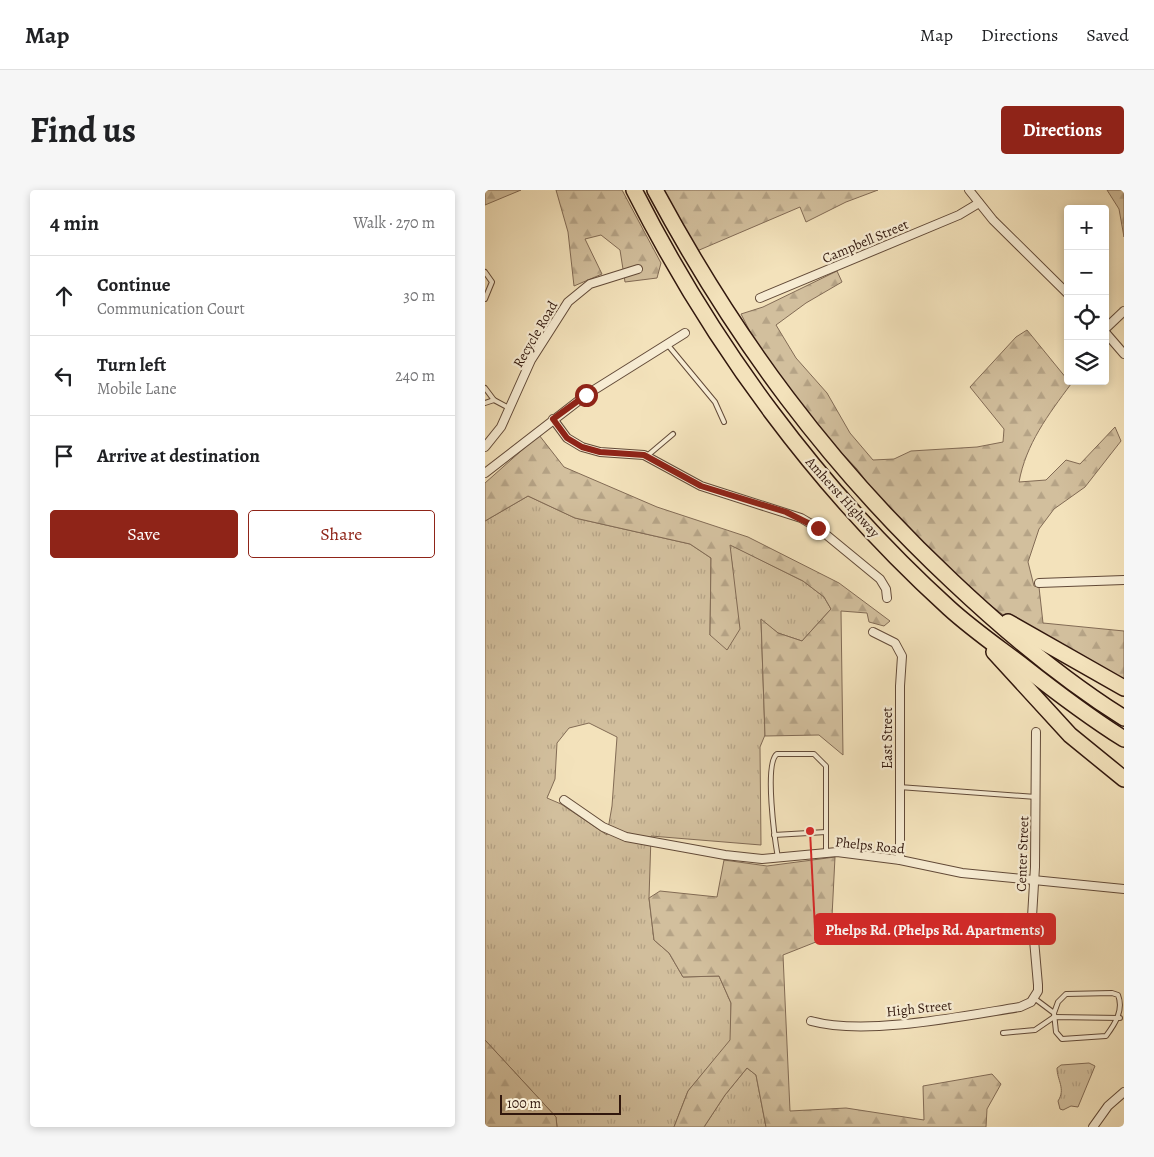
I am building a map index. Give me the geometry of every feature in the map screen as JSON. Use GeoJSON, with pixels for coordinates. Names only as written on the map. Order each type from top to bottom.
{"type":"FeatureCollection","features":[{"type":"Feature","properties":{"kind":"highway"},"geometry":{"type":"LineString","coordinates":[[629,190],[668,254]]}},
{"type":"Feature","properties":{"kind":"highway","name":"Amherst Highway"},"geometry":{"type":"LineString","coordinates":[[634,190],[668,254],[731,356],[798,447],[889,549],[950,609],[1073,705],[1124,740]]}},
{"type":"Feature","properties":{"kind":"highway","name":"Amherst Highway"},"geometry":{"type":"LineString","coordinates":[[655,190],[704,276],[777,387],[822,443],[887,518],[976,605],[1095,700],[1124,718]]}},
{"type":"Feature","properties":{"kind":"highway"},"geometry":{"type":"LineString","coordinates":[[953,582],[1004,620],[1124,688]]}},
{"type":"Feature","properties":{"kind":"highway"},"geometry":{"type":"LineString","coordinates":[[950,609],[991,649],[1070,735],[1124,778]]}},
{"type":"Feature","properties":{"kind":"street"},"geometry":{"type":"LineString","coordinates":[[969,190],[979,203],[1064,290]]}},
{"type":"Feature","properties":{"kind":"street","name":"Campbell Street"},"geometry":{"type":"LineString","coordinates":[[760,298],[959,215],[979,203]]}},
{"type":"Feature","properties":{"kind":"street","name":"Recycle Road"},"geometry":{"type":"LineString","coordinates":[[485,447],[501,427],[531,360],[568,302],[590,284],[638,269]]}},
{"type":"Feature","properties":{"kind":"street"},"geometry":{"type":"LineString","coordinates":[[1109,326],[1124,311]]}},
{"type":"Feature","properties":{"kind":"street"},"geometry":{"type":"LineString","coordinates":[[485,473],[586,395],[685,333]]}},
{"type":"Feature","properties":{"kind":"street"},"geometry":{"type":"LineString","coordinates":[[1109,335],[1124,354]]}},
{"type":"Feature","properties":{"kind":"street"},"geometry":{"type":"LineString","coordinates":[[553,419],[567,438],[582,447],[600,452],[647,456],[701,486],[786,512],[818,528],[880,579],[886,589],[887,598]]}},
{"type":"Feature","properties":{"kind":"street"},"geometry":{"type":"LineString","coordinates":[[1039,582],[1124,580]]}},
{"type":"Feature","properties":{"kind":"street","name":"East Street"},"geometry":{"type":"LineString","coordinates":[[873,632],[895,643],[902,656],[899,787],[900,860]]}},
{"type":"Feature","properties":{"kind":"street","name":"Center Street"},"geometry":{"type":"LineString","coordinates":[[1031,1001],[1038,985],[1032,917],[1036,732]]}},
{"type":"Feature","properties":{"kind":"street","name":"Phelps Road"},"geometry":{"type":"LineString","coordinates":[[564,800],[603,827],[626,837],[746,858],[778,858],[826,852],[870,855],[963,873],[1124,889]]}},
{"type":"Feature","properties":{"kind":"street","name":"High Street"},"geometry":{"type":"LineString","coordinates":[[811,1021],[833,1025],[894,1025],[1031,1001]]}},
{"type":"Feature","properties":{"kind":"street"},"geometry":{"type":"LineString","coordinates":[[1093,1127],[1108,1106],[1124,1092]]}},
{"type":"Feature","properties":{"kind":"lane"},"geometry":{"type":"LineString","coordinates":[[485,272],[492,282],[485,299]]}},
{"type":"Feature","properties":{"kind":"lane"},"geometry":{"type":"LineString","coordinates":[[667,344],[715,402],[724,422]]}},
{"type":"Feature","properties":{"kind":"lane"},"geometry":{"type":"LineString","coordinates":[[485,388],[494,400],[509,408]]}},
{"type":"Feature","properties":{"kind":"lane"},"geometry":{"type":"LineString","coordinates":[[485,404],[494,400]]}},
{"type":"Feature","properties":{"kind":"lane"},"geometry":{"type":"LineString","coordinates":[[647,456],[673,434]]}},
{"type":"Feature","properties":{"kind":"lane"},"geometry":{"type":"LineString","coordinates":[[778,858],[771,806],[773,761],[777,754],[814,754],[825,764],[827,772],[826,852]]}},
{"type":"Feature","properties":{"kind":"lane"},"geometry":{"type":"LineString","coordinates":[[899,787],[1036,797]]}},
{"type":"Feature","properties":{"kind":"lane"},"geometry":{"type":"LineString","coordinates":[[774,835],[826,832]]}},
{"type":"Feature","properties":{"kind":"lane"},"geometry":{"type":"LineString","coordinates":[[1112,993],[1121,998],[1123,1011],[1120,1018],[1102,1038],[1063,1039],[1056,1032],[1054,1015],[1058,1002],[1066,994],[1112,993]]}},
{"type":"Feature","properties":{"kind":"lane"},"geometry":{"type":"LineString","coordinates":[[1031,1001],[1054,1015],[1120,1018]]}},
{"type":"Feature","properties":{"kind":"lane"},"geometry":{"type":"LineString","coordinates":[[1003,1033],[1035,1030],[1054,1015]]}},
{"type":"Feature","properties":{"kind":"green space"},"geometry":{"type":"Polygon","coordinates":[[[485,190],[521,190],[485,205],[485,190]]]}},
{"type":"Feature","properties":{"kind":"green space"},"geometry":{"type":"Polygon","coordinates":[[[556,190],[622,190],[661,263],[657,278],[625,282],[620,250],[601,235],[585,239],[602,274],[574,286],[568,232],[556,190]]]}},
{"type":"Feature","properties":{"kind":"green space"},"geometry":{"type":"Polygon","coordinates":[[[660,190],[878,190],[846,202],[806,222],[800,207],[697,251],[660,190]]]}},
{"type":"Feature","properties":{"kind":"green space"},"geometry":{"type":"Polygon","coordinates":[[[1107,190],[1124,190],[1124,237],[1119,209],[1107,190]]]}},
{"type":"Feature","properties":{"kind":"green space"},"geometry":{"type":"Polygon","coordinates":[[[837,271],[842,282],[806,303],[776,325],[796,358],[827,393],[850,433],[873,460],[894,459],[911,451],[977,447],[1003,442],[1004,429],[970,387],[1016,337],[1027,330],[1064,375],[1064,385],[1070,385],[1032,442],[1019,482],[1046,480],[1066,460],[1080,464],[1115,427],[1121,441],[1085,487],[1054,509],[1039,529],[1028,562],[1034,586],[1039,587],[1043,623],[1124,631],[1124,679],[1006,617],[972,591],[890,513],[857,469],[808,417],[761,353],[741,314],[763,307],[837,271]]]}},
{"type":"Feature","properties":{"kind":"green space"},"geometry":{"type":"Polygon","coordinates":[[[539,435],[564,467],[657,507],[748,537],[839,583],[890,621],[884,626],[869,622],[867,613],[841,611],[843,755],[819,735],[765,736],[761,619],[778,633],[802,641],[831,609],[824,597],[803,581],[730,545],[740,629],[727,650],[710,635],[711,558],[690,544],[575,518],[528,496],[485,521],[485,483],[539,435]]]}},
{"type":"Feature","properties":{"kind":"green space"},"geometry":{"type":"Polygon","coordinates":[[[528,496],[575,518],[690,544],[711,558],[710,635],[733,570],[729,544],[803,581],[824,597],[831,609],[802,641],[778,633],[761,620],[765,735],[760,747],[761,845],[651,836],[649,898],[654,940],[669,953],[683,977],[719,976],[731,1003],[731,1040],[688,1091],[674,1127],[557,1127],[556,1117],[485,1040],[485,521],[528,496]],[[589,723],[569,728],[557,743],[555,779],[547,798],[561,804],[607,835],[612,806],[617,737],[589,723]]]}},
{"type":"Feature","properties":{"kind":"green space"},"geometry":{"type":"Polygon","coordinates":[[[835,857],[831,936],[783,955],[790,1111],[846,1108],[924,1120],[923,1086],[992,1074],[1001,1084],[987,1109],[986,1127],[766,1127],[756,1075],[747,1068],[725,1095],[704,1127],[674,1127],[688,1091],[730,1040],[731,1003],[719,976],[683,977],[669,953],[654,940],[649,898],[660,891],[717,897],[724,860],[767,866],[835,857]]]}},
{"type":"Feature","properties":{"kind":"green space"},"geometry":{"type":"Polygon","coordinates":[[[485,1040],[556,1117],[557,1127],[485,1127],[485,1040]]]}},
{"type":"Feature","properties":{"kind":"green space"},"geometry":{"type":"Polygon","coordinates":[[[1089,1063],[1095,1066],[1078,1107],[1071,1106],[1063,1110],[1060,1109],[1058,1101],[1061,1088],[1057,1068],[1061,1065],[1089,1063]]]}},
{"type":"Feature","properties":{"kind":"green space"},"geometry":{"type":"Polygon","coordinates":[[[747,1068],[756,1075],[766,1127],[704,1127],[725,1095],[747,1068]]]}},
{"type":"Feature","properties":{"kind":"place","name":"Phelps Rd. (Phelps Rd. Apartments)"},"geometry":{"type":"Point","coordinates":[810,831]}},
{"type":"Feature","properties":{"kind":"route"},"geometry":{"type":"LineString","coordinates":[[586,395],[553,419],[567,438],[573,442],[592,451],[644,455],[701,486],[721,494],[786,512],[818,528]]}}]}
